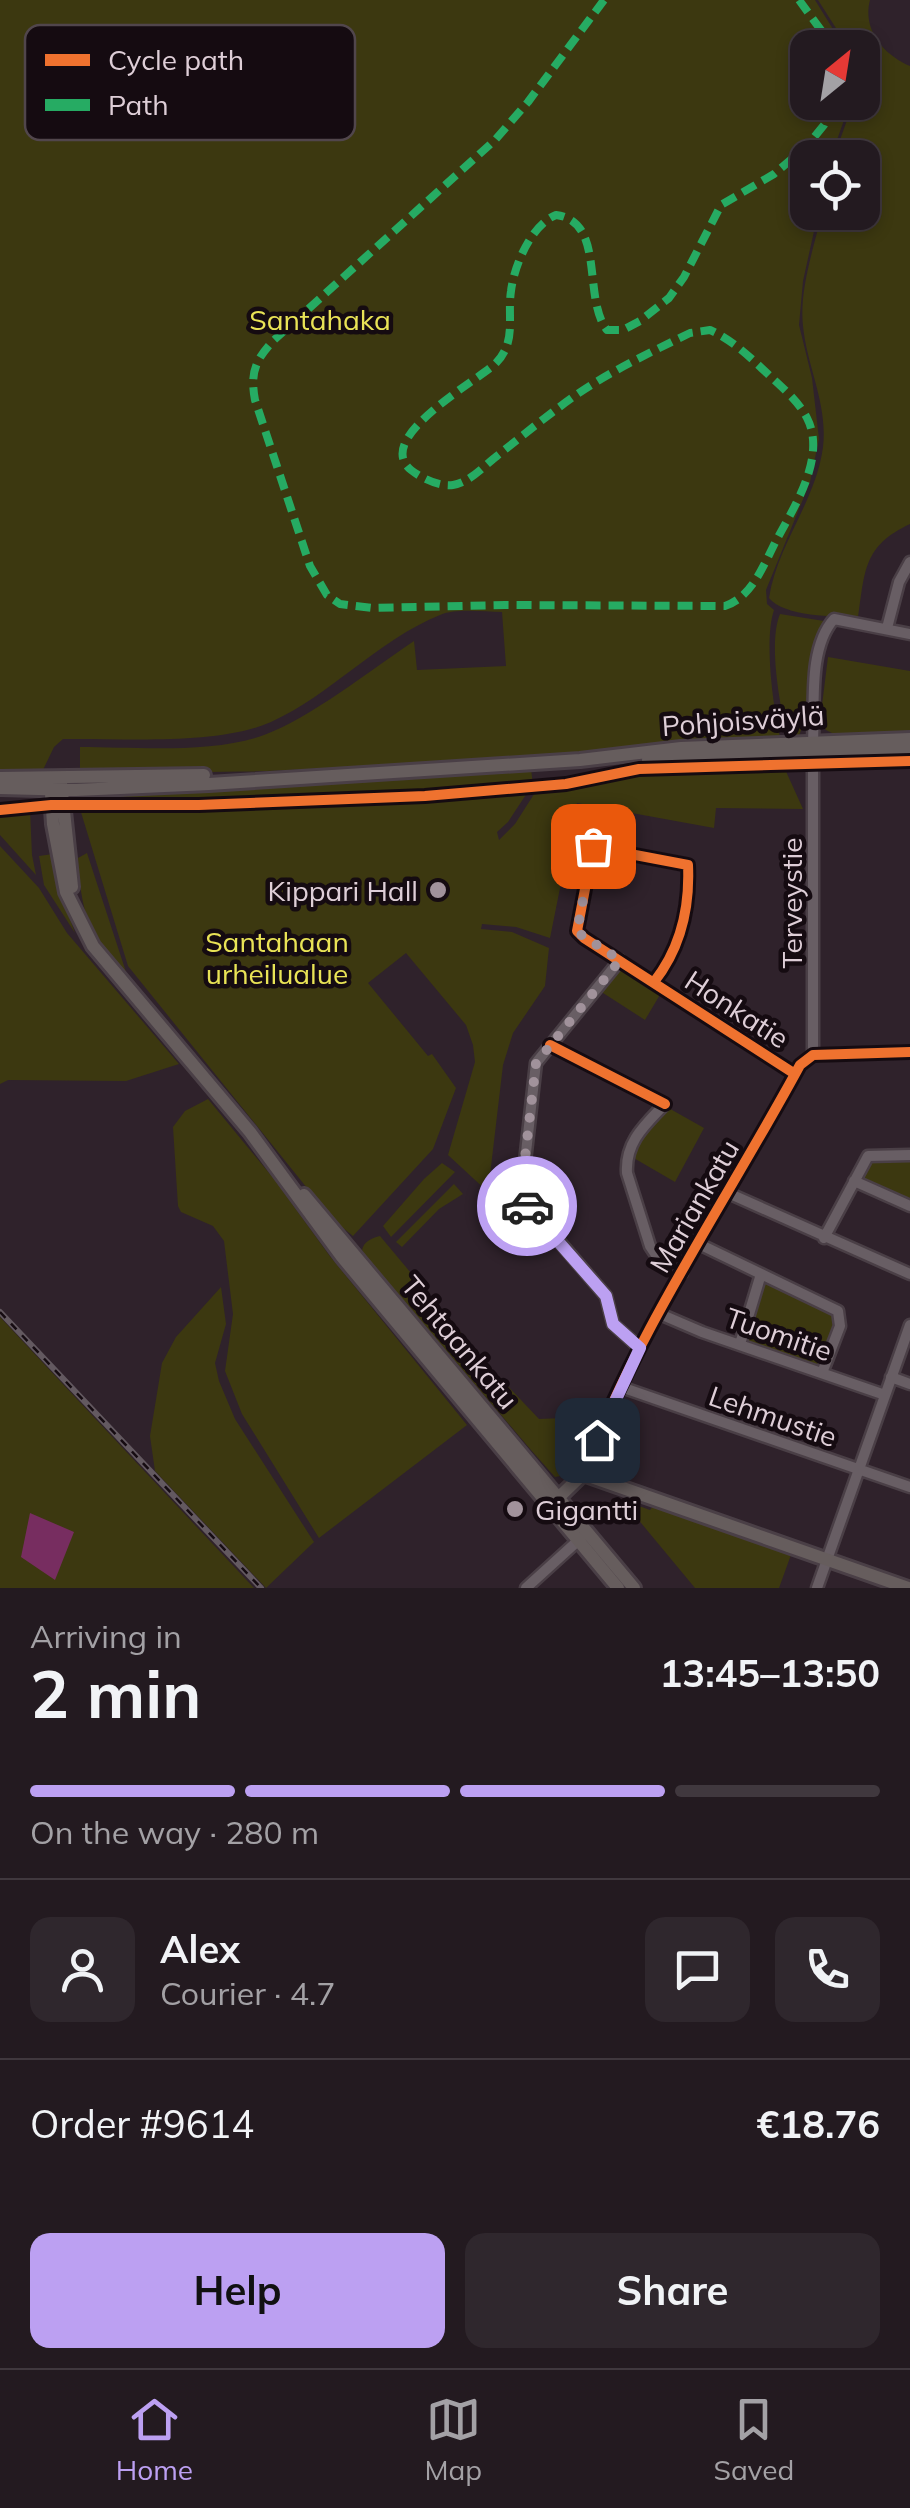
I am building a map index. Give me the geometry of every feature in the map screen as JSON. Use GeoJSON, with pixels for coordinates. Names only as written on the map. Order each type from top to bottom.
{"type":"FeatureCollection","features":[{"type":"Feature","properties":{"kind":"main road","name":"Pohjoisväylä"},"geometry":{"type":"LineString","coordinates":[[813,746],[910,739]]}},
{"type":"Feature","properties":{"kind":"main road","name":"Pohjoisväylä"},"geometry":{"type":"LineString","coordinates":[[0,788],[207,775],[271,778],[580,760],[682,748],[813,746],[910,750]]}},
{"type":"Feature","properties":{"kind":"main road","name":"Pohjoisväylä"},"geometry":{"type":"LineString","coordinates":[[0,778],[56,784]]}},
{"type":"Feature","properties":{"kind":"main road","name":"Tehtaankatu"},"geometry":{"type":"LineString","coordinates":[[56,784],[59,859],[66,892],[93,946],[284,1176],[317,1227],[582,1536],[618,1588]]}},
{"type":"Feature","properties":{"kind":"main road","name":"Mariankatu"},"geometry":{"type":"LineString","coordinates":[[554,1502],[584,1474]]}},
{"type":"Feature","properties":{"kind":"main road"},"geometry":{"type":"LineString","coordinates":[[584,1474],[908,1588]]}},
{"type":"Feature","properties":{"kind":"main road","name":"Tehtaankatu"},"geometry":{"type":"LineString","coordinates":[[582,1536],[634,1588]]}},
{"type":"Feature","properties":{"kind":"street"},"geometry":{"type":"LineString","coordinates":[[910,562],[899,582],[887,628],[910,634]]}},
{"type":"Feature","properties":{"kind":"street","name":"Terveystie"},"geometry":{"type":"LineString","coordinates":[[813,1055],[813,746],[818,658],[834,619],[887,628]]}},
{"type":"Feature","properties":{"kind":"street","name":"Honkatie"},"geometry":{"type":"LineString","coordinates":[[654,982],[678,944],[688,890],[688,865],[593,846],[577,932],[620,960],[796,1074]]}},
{"type":"Feature","properties":{"kind":"street"},"geometry":{"type":"LineString","coordinates":[[620,960],[536,1063],[521,1198],[606,1296],[613,1324],[640,1348]]}},
{"type":"Feature","properties":{"kind":"street"},"geometry":{"type":"LineString","coordinates":[[813,1055],[910,1052]]}},
{"type":"Feature","properties":{"kind":"street","name":"Mariankatu"},"geometry":{"type":"LineString","coordinates":[[584,1474],[640,1348],[796,1074],[813,1055]]}},
{"type":"Feature","properties":{"kind":"street"},"geometry":{"type":"LineString","coordinates":[[664,1104],[635,1136],[626,1162],[627,1173],[650,1246],[682,1273]]}},
{"type":"Feature","properties":{"kind":"street"},"geometry":{"type":"LineString","coordinates":[[824,1238],[868,1156],[910,1155]]}},
{"type":"Feature","properties":{"kind":"street"},"geometry":{"type":"LineString","coordinates":[[854,1181],[910,1206]]}},
{"type":"Feature","properties":{"kind":"street"},"geometry":{"type":"LineString","coordinates":[[728,1193],[910,1274]]}},
{"type":"Feature","properties":{"kind":"street"},"geometry":{"type":"LineString","coordinates":[[699,1244],[838,1311],[840,1326],[822,1373]]}},
{"type":"Feature","properties":{"kind":"street"},"geometry":{"type":"LineString","coordinates":[[740,1344],[762,1274]]}},
{"type":"Feature","properties":{"kind":"street","name":"Tuomitie"},"geometry":{"type":"LineString","coordinates":[[660,1314],[885,1395]]}},
{"type":"Feature","properties":{"kind":"street"},"geometry":{"type":"LineString","coordinates":[[818,1588],[910,1325]]}},
{"type":"Feature","properties":{"kind":"street"},"geometry":{"type":"LineString","coordinates":[[892,1377],[910,1384]]}},
{"type":"Feature","properties":{"kind":"street","name":"Lehmustie"},"geometry":{"type":"LineString","coordinates":[[621,1387],[910,1488]]}},
{"type":"Feature","properties":{"kind":"street"},"geometry":{"type":"LineString","coordinates":[[526,1588],[582,1536]]}},
{"type":"Feature","properties":{"kind":"green space","name":"Santahaka"},"geometry":{"type":"Polygon","coordinates":[[[0,0],[815,0],[834,30],[790,30],[790,120],[844,120],[837,140],[790,140],[790,230],[814,230],[803,281],[799,325],[812,378],[819,439],[810,482],[766,590],[767,604],[774,610],[770,655],[780,737],[688,742],[529,759],[266,771],[80,774],[80,747],[221,745],[282,728],[414,641],[417,670],[506,666],[502,612],[462,611],[440,615],[396,638],[314,697],[271,722],[249,730],[197,738],[63,739],[54,747],[41,774],[0,774],[0,0]]]}},
{"type":"Feature","properties":{"kind":"green space"},"geometry":{"type":"Polygon","coordinates":[[[818,0],[870,0],[872,30],[837,30],[818,0]]]}},
{"type":"Feature","properties":{"kind":"green space"},"geometry":{"type":"Polygon","coordinates":[[[880,43],[910,66],[910,524],[883,541],[875,551],[865,573],[858,618],[798,612],[769,598],[780,560],[813,486],[823,447],[823,416],[803,326],[803,298],[817,230],[880,230],[880,140],[840,140],[847,120],[880,120],[880,43]]]}},
{"type":"Feature","properties":{"kind":"green space"},"geometry":{"type":"Polygon","coordinates":[[[780,614],[824,621],[799,736],[787,736],[779,691],[775,641],[780,614]]]}},
{"type":"Feature","properties":{"kind":"green space"},"geometry":{"type":"Polygon","coordinates":[[[828,657],[910,671],[910,734],[836,735],[826,730],[820,721],[828,657]]]}},
{"type":"Feature","properties":{"kind":"green space","name":"Santahaan urheilualue"},"geometry":{"type":"Polygon","coordinates":[[[784,767],[803,809],[716,808],[714,828],[577,803],[550,938],[516,927],[482,924],[481,929],[512,932],[549,948],[545,986],[513,1033],[503,1065],[488,1192],[448,1155],[475,1062],[466,1025],[406,953],[368,983],[428,1056],[432,1054],[456,1088],[433,1149],[353,1236],[332,1219],[128,966],[80,809],[199,810],[527,793],[497,832],[499,840],[515,824],[536,791],[639,772],[784,767]]]}},
{"type":"Feature","properties":{"kind":"green space"},"geometry":{"type":"Polygon","coordinates":[[[531,769],[533,785],[507,787],[197,804],[79,802],[79,794],[531,769]]]}},
{"type":"Feature","properties":{"kind":"green space"},"geometry":{"type":"Polygon","coordinates":[[[30,810],[36,875],[0,835],[0,814],[30,810]]]}},
{"type":"Feature","properties":{"kind":"green space"},"geometry":{"type":"Polygon","coordinates":[[[0,846],[39,888],[67,933],[179,1064],[126,1081],[8,1080],[0,1084],[0,846]]]}},
{"type":"Feature","properties":{"kind":"green space"},"geometry":{"type":"Polygon","coordinates":[[[87,853],[128,978],[104,955],[89,924],[78,858],[87,853]]]}},
{"type":"Feature","properties":{"kind":"green space"},"geometry":{"type":"Polygon","coordinates":[[[53,854],[75,933],[44,885],[39,856],[53,854]]]}},
{"type":"Feature","properties":{"kind":"green space"},"geometry":{"type":"Polygon","coordinates":[[[619,966],[661,993],[645,1020],[600,991],[619,966]]]}},
{"type":"Feature","properties":{"kind":"green space"},"geometry":{"type":"Polygon","coordinates":[[[208,1099],[467,1425],[319,1538],[242,1414],[225,1371],[233,1314],[224,1241],[213,1226],[181,1212],[178,1206],[173,1127],[185,1111],[208,1099]]]}},
{"type":"Feature","properties":{"kind":"green space"},"geometry":{"type":"Polygon","coordinates":[[[665,1106],[704,1128],[675,1182],[632,1157],[638,1138],[665,1106]]]}},
{"type":"Feature","properties":{"kind":"green space"},"geometry":{"type":"Polygon","coordinates":[[[910,1158],[910,1203],[860,1180],[871,1159],[910,1158]]]}},
{"type":"Feature","properties":{"kind":"green space"},"geometry":{"type":"Polygon","coordinates":[[[442,1163],[455,1172],[391,1237],[383,1226],[442,1163]]]}},
{"type":"Feature","properties":{"kind":"green space"},"geometry":{"type":"Polygon","coordinates":[[[454,1184],[463,1194],[439,1209],[402,1247],[396,1242],[454,1184]]]}},
{"type":"Feature","properties":{"kind":"green space"},"geometry":{"type":"Polygon","coordinates":[[[380,1236],[487,1364],[539,1419],[588,1417],[583,1455],[572,1470],[555,1477],[368,1259],[363,1247],[380,1236]]]}},
{"type":"Feature","properties":{"kind":"green space"},"geometry":{"type":"Polygon","coordinates":[[[764,1279],[835,1313],[837,1321],[821,1367],[743,1341],[764,1279]]]}},
{"type":"Feature","properties":{"kind":"green space"},"geometry":{"type":"Polygon","coordinates":[[[221,1287],[226,1324],[215,1363],[219,1381],[235,1419],[314,1542],[266,1588],[155,1471],[150,1436],[162,1363],[176,1337],[221,1287]]]}},
{"type":"Feature","properties":{"kind":"green space"},"geometry":{"type":"Polygon","coordinates":[[[0,1317],[254,1588],[0,1588],[0,1317]]]}},
{"type":"Feature","properties":{"kind":"green space"},"geometry":{"type":"Polygon","coordinates":[[[622,1500],[650,1510],[654,1505],[792,1552],[779,1588],[695,1588],[622,1500]]]}},
{"type":"Feature","properties":{"kind":"shaded area"},"geometry":{"type":"Polygon","coordinates":[[[30,1513],[74,1532],[55,1580],[21,1557],[30,1513]]]}},
{"type":"Feature","properties":{"kind":"railway"},"geometry":{"type":"LineString","coordinates":[[0,1312],[261,1588]]}},
{"type":"Feature","properties":{"kind":"marked path"},"geometry":{"type":"LineString","coordinates":[[604,0],[495,140],[274,340],[258,361],[253,382],[255,400],[310,566],[327,595],[340,604],[372,608],[725,606],[743,596],[761,570],[806,481],[812,433],[796,401],[742,351],[710,330],[690,333],[589,386],[459,484],[437,483],[411,470],[403,457],[405,442],[432,411],[503,355],[509,338],[516,270],[525,247],[547,220],[556,215],[572,220],[582,231],[600,316],[607,330],[623,330],[669,298],[721,205],[774,174],[806,147],[826,120]]}},
{"type":"Feature","properties":{"kind":"marked path"},"geometry":{"type":"LineString","coordinates":[[799,0],[821,30]]}},
{"type":"Feature","properties":{"kind":"cycle path"},"geometry":{"type":"LineString","coordinates":[[0,810],[51,805],[199,805],[425,796],[566,784],[639,769],[910,761]]}},
{"type":"Feature","properties":{"kind":"cycle path"},"geometry":{"type":"LineString","coordinates":[[654,982],[671,956],[681,927],[688,865],[593,847],[577,931],[584,938],[795,1074]]}},
{"type":"Feature","properties":{"kind":"cycle path"},"geometry":{"type":"LineString","coordinates":[[550,1045],[665,1104]]}},
{"type":"Feature","properties":{"kind":"cycle path"},"geometry":{"type":"LineString","coordinates":[[583,1474],[656,1317],[800,1065],[813,1055],[910,1052]]}},
{"type":"Feature","properties":{"kind":"way so far"},"geometry":{"type":"LineString","coordinates":[[527,1206],[521,1192],[536,1063],[620,960],[577,932],[593,846]]}},
{"type":"Feature","properties":{"kind":"place","name":"Kippari Hall"},"geometry":{"type":"Point","coordinates":[438,890]}},
{"type":"Feature","properties":{"kind":"place","name":"Gigantti"},"geometry":{"type":"Point","coordinates":[515,1509]}},
{"type":"Feature","properties":{"kind":"route"},"geometry":{"type":"LineString","coordinates":[[527,1206],[606,1296],[613,1324],[640,1348],[597,1440]]}}]}
